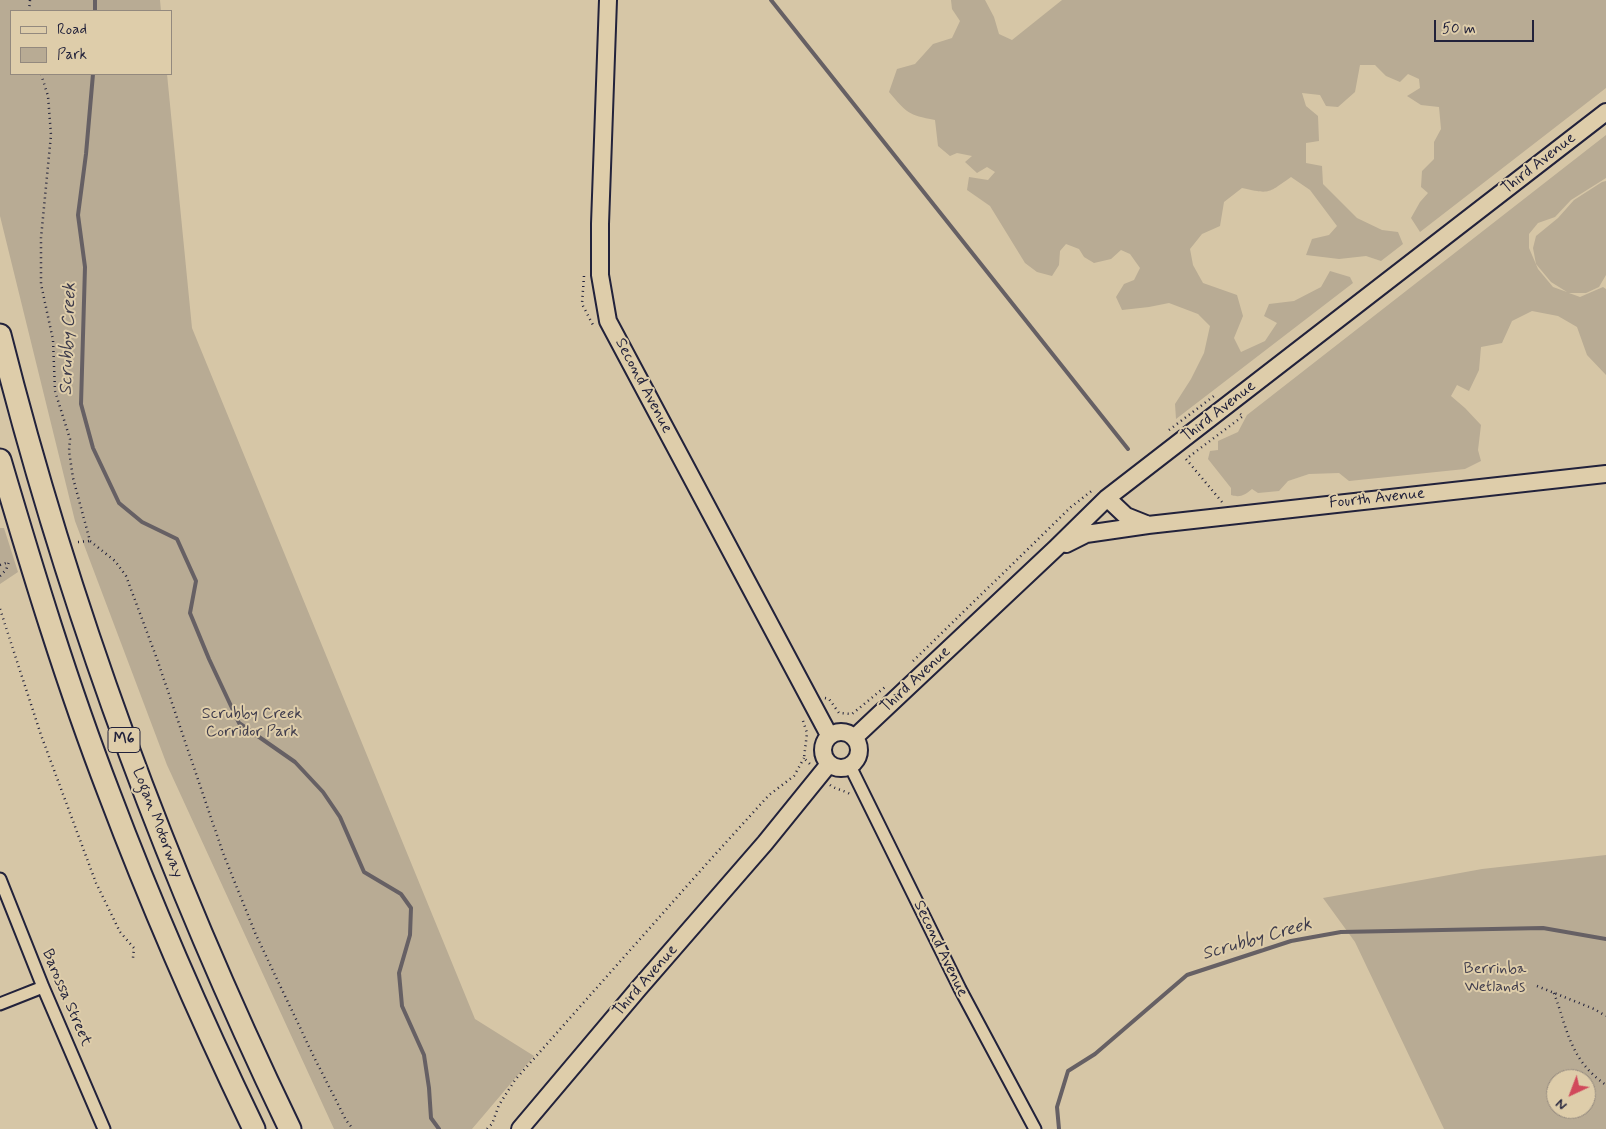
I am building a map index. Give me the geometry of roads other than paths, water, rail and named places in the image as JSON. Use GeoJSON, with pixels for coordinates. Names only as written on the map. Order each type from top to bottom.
{"type":"FeatureCollection","features":[{"type":"Feature","properties":{"kind":"highway","name":"Logan Motorway"},"geometry":{"type":"LineString","coordinates":[[0,335],[68,577],[116,718],[202,937],[226,993],[290,1129]]}},
{"type":"Feature","properties":{"kind":"highway","name":"Logan Motorway"},"geometry":{"type":"LineString","coordinates":[[0,460],[41,598],[109,793],[188,987],[254,1129]]}},
{"type":"Feature","properties":{"kind":"street","name":"Second Avenue"},"geometry":{"type":"LineString","coordinates":[[608,0],[600,275],[608,321],[830,735]]}},
{"type":"Feature","properties":{"kind":"street","name":"Third Avenue"},"geometry":{"type":"LineString","coordinates":[[854,738],[1107,498],[1606,112]]}},
{"type":"Feature","properties":{"kind":"street","name":"Fourth Avenue"},"geometry":{"type":"LineString","coordinates":[[1056,548],[1086,534],[1148,525],[1606,474]]}},
{"type":"Feature","properties":{"kind":"street","name":"Fourth Avenue"},"geometry":{"type":"LineString","coordinates":[[1107,498],[1126,516],[1148,525]]}},
{"type":"Feature","properties":{"kind":"street"},"geometry":{"type":"LineString","coordinates":[[838,732],[846,733],[854,738],[858,744],[858,754],[850,766],[834,767],[824,758],[823,746],[830,735],[838,732]]}},
{"type":"Feature","properties":{"kind":"street","name":"Third Avenue"},"geometry":{"type":"LineString","coordinates":[[520,1129],[639,988],[765,844],[829,764]]}},
{"type":"Feature","properties":{"kind":"street","name":"Second Avenue"},"geometry":{"type":"LineString","coordinates":[[850,766],[960,989],[1034,1126]]}},
{"type":"Feature","properties":{"kind":"street","name":"Barossa Street"},"geometry":{"type":"LineString","coordinates":[[0,879],[43,987],[104,1129]]}},
{"type":"Feature","properties":{"kind":"street"},"geometry":{"type":"LineString","coordinates":[[0,1004],[43,987]]}},
{"type":"Feature","properties":{"kind":"waterway","name":"Scrubby Creek"},"geometry":{"type":"LineString","coordinates":[[95,0],[95,10]]}},
{"type":"Feature","properties":{"kind":"waterway"},"geometry":{"type":"LineString","coordinates":[[771,0],[1128,449]]}},
{"type":"Feature","properties":{"kind":"waterway","name":"Scrubby Creek"},"geometry":{"type":"LineString","coordinates":[[93,75],[78,215],[85,267],[81,404],[93,448],[119,503],[142,522],[177,539],[196,581],[190,613],[239,723],[295,762],[323,792],[340,817],[364,872],[401,894],[411,908],[410,935],[399,973],[402,1006],[424,1055],[431,1118],[439,1129]]}},
{"type":"Feature","properties":{"kind":"waterway","name":"Scrubby Creek"},"geometry":{"type":"LineString","coordinates":[[1059,1129],[1057,1107],[1068,1071],[1095,1054],[1187,975],[1291,941],[1341,932],[1543,928],[1606,939]]}},
{"type":"Feature","properties":{"kind":"park label","name":"Scrubby Creek Corridor Park"},"geometry":{"type":"Point","coordinates":[252,724]}},
{"type":"Feature","properties":{"kind":"park label","name":"Berrinba Wetlands"},"geometry":{"type":"Point","coordinates":[1495,979]}}]}
